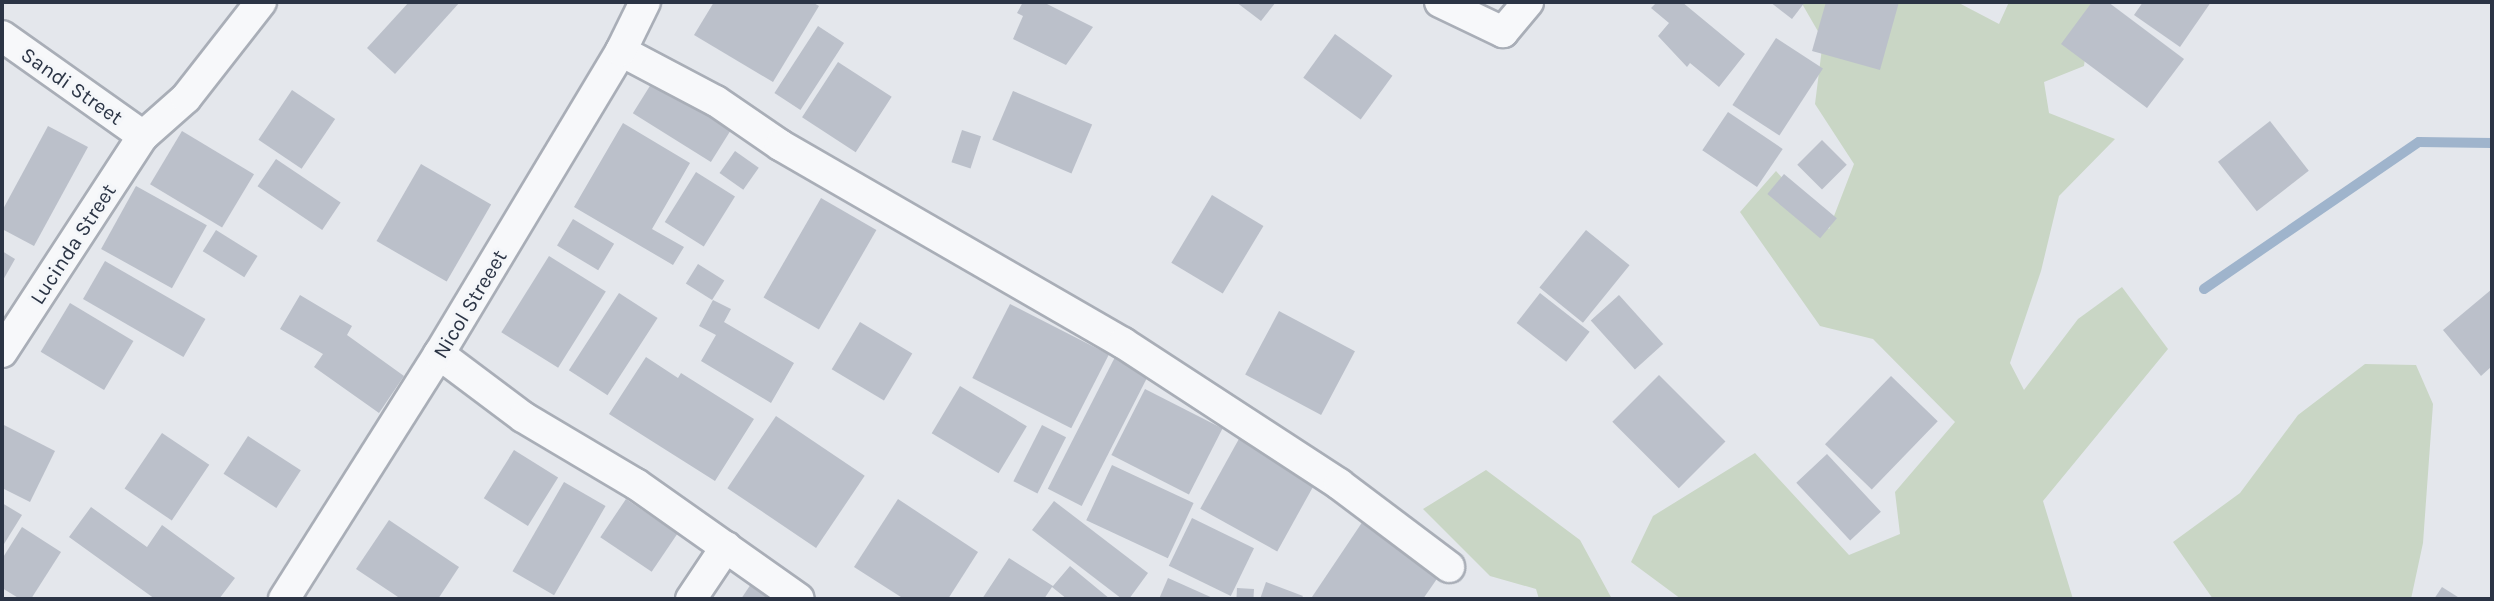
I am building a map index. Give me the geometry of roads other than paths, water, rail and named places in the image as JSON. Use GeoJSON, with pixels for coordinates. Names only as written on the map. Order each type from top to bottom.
{"type":"FeatureCollection","features":[{"type":"Feature","properties":{"kind":"street","name":"Lucinda Street"},"geometry":{"type":"LineString","coordinates":[[2,352],[143,136],[186,98],[261,2]]}},
{"type":"Feature","properties":{"kind":"street","name":"Nicol Streeet"},"geometry":{"type":"LineString","coordinates":[[284,599],[439,354],[621,51],[645,2]]}},
{"type":"Feature","properties":{"kind":"street"},"geometry":{"type":"LineString","coordinates":[[1440,2],[1503,32],[1528,2]]}},
{"type":"Feature","properties":{"kind":"street","name":"Sandi Street"},"geometry":{"type":"LineString","coordinates":[[2,36],[143,136]]}},
{"type":"Feature","properties":{"kind":"street"},"geometry":{"type":"LineString","coordinates":[[621,51],[716,101],[780,145],[1124,344],[1339,484],[1449,567]]}},
{"type":"Feature","properties":{"kind":"street"},"geometry":{"type":"LineString","coordinates":[[439,354],[523,416],[636,484],[799,599]]}},
{"type":"Feature","properties":{"kind":"street"},"geometry":{"type":"LineString","coordinates":[[691,599],[726,547]]}},
{"type":"Feature","properties":{"kind":"waterway"},"geometry":{"type":"LineString","coordinates":[[2204,289],[2419,142],[2492,143]]}}]}
